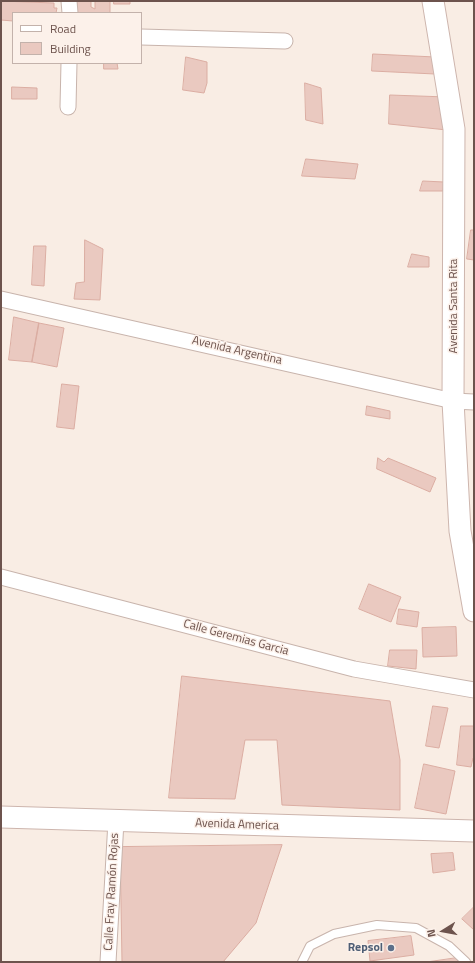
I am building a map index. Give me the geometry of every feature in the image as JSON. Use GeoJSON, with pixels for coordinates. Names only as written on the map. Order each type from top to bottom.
{"type":"FeatureCollection","features":[{"type":"Feature","properties":{"kind":"street"},"geometry":{"type":"LineString","coordinates":[[69,1],[70,12]]}},
{"type":"Feature","properties":{"kind":"street","name":"Avenida Santa Rita"},"geometry":{"type":"LineString","coordinates":[[433,1],[454,129],[453,401],[460,531],[474,611]]}},
{"type":"Feature","properties":{"kind":"street"},"geometry":{"type":"LineString","coordinates":[[142,37],[285,41]]}},
{"type":"Feature","properties":{"kind":"street"},"geometry":{"type":"LineString","coordinates":[[68,107],[69,64]]}},
{"type":"Feature","properties":{"kind":"street","name":"Avenida Argentina"},"geometry":{"type":"LineString","coordinates":[[1,298],[453,401],[474,402]]}},
{"type":"Feature","properties":{"kind":"street","name":"Calle Geremias Garcia"},"geometry":{"type":"LineString","coordinates":[[1,577],[354,669],[474,690]]}},
{"type":"Feature","properties":{"kind":"street","name":"Avenida America"},"geometry":{"type":"LineString","coordinates":[[1,817],[474,831]]}},
{"type":"Feature","properties":{"kind":"street","name":"Calle Fray Ramón Rojas"},"geometry":{"type":"LineString","coordinates":[[108,962],[116,821]]}},
{"type":"Feature","properties":{"kind":"lane"},"geometry":{"type":"LineString","coordinates":[[302,962],[310,946],[334,934],[377,926],[416,928],[449,946],[466,962]]}},
{"type":"Feature","properties":{"kind":"building"},"geometry":{"type":"Polygon","coordinates":[[[1,1],[54,3],[54,8],[57,8],[56,12],[12,12],[12,21],[1,20],[1,1]]]}},
{"type":"Feature","properties":{"kind":"building"},"geometry":{"type":"Polygon","coordinates":[[[77,1],[91,1],[91,7],[95,9],[95,1],[110,1],[110,12],[77,12],[77,1]]]}},
{"type":"Feature","properties":{"kind":"building"},"geometry":{"type":"Polygon","coordinates":[[[114,1],[130,1],[130,4],[114,4],[114,1]]]}},
{"type":"Feature","properties":{"kind":"building"},"geometry":{"type":"Polygon","coordinates":[[[373,54],[435,57],[435,74],[372,71],[373,54]]]}},
{"type":"Feature","properties":{"kind":"building"},"geometry":{"type":"Polygon","coordinates":[[[186,57],[207,62],[207,83],[204,93],[183,90],[186,57]]]}},
{"type":"Feature","properties":{"kind":"building"},"geometry":{"type":"Polygon","coordinates":[[[104,64],[117,64],[118,69],[104,69],[104,64]]]}},
{"type":"Feature","properties":{"kind":"building"},"geometry":{"type":"Polygon","coordinates":[[[305,83],[321,88],[323,124],[306,120],[305,83]]]}},
{"type":"Feature","properties":{"kind":"building"},"geometry":{"type":"Polygon","coordinates":[[[12,87],[37,88],[37,99],[12,99],[12,87]]]}},
{"type":"Feature","properties":{"kind":"building"},"geometry":{"type":"Polygon","coordinates":[[[390,95],[447,97],[447,130],[389,124],[390,95]]]}},
{"type":"Feature","properties":{"kind":"building"},"geometry":{"type":"Polygon","coordinates":[[[306,159],[358,164],[355,179],[302,176],[306,159]]]}},
{"type":"Feature","properties":{"kind":"building"},"geometry":{"type":"Polygon","coordinates":[[[423,181],[444,182],[443,191],[420,191],[423,181]]]}},
{"type":"Feature","properties":{"kind":"building"},"geometry":{"type":"Polygon","coordinates":[[[471,230],[474,230],[474,260],[467,259],[471,230]]]}},
{"type":"Feature","properties":{"kind":"building"},"geometry":{"type":"Polygon","coordinates":[[[85,240],[103,249],[100,300],[74,299],[76,283],[84,282],[85,240]]]}},
{"type":"Feature","properties":{"kind":"building"},"geometry":{"type":"Polygon","coordinates":[[[34,246],[46,246],[44,286],[32,285],[34,246]]]}},
{"type":"Feature","properties":{"kind":"building"},"geometry":{"type":"Polygon","coordinates":[[[412,254],[429,257],[429,267],[408,267],[412,254]]]}},
{"type":"Feature","properties":{"kind":"building"},"geometry":{"type":"Polygon","coordinates":[[[14,317],[39,323],[32,362],[9,360],[14,317]]]}},
{"type":"Feature","properties":{"kind":"building"},"geometry":{"type":"Polygon","coordinates":[[[39,323],[64,328],[57,367],[32,362],[39,323]]]}},
{"type":"Feature","properties":{"kind":"building"},"geometry":{"type":"Polygon","coordinates":[[[62,384],[79,386],[74,429],[57,427],[62,384]]]}},
{"type":"Feature","properties":{"kind":"building"},"geometry":{"type":"Polygon","coordinates":[[[367,406],[390,411],[390,419],[366,415],[367,406]]]}},
{"type":"Feature","properties":{"kind":"building"},"geometry":{"type":"Polygon","coordinates":[[[378,458],[384,462],[388,458],[436,478],[430,492],[377,469],[378,458]]]}},
{"type":"Feature","properties":{"kind":"building"},"geometry":{"type":"Polygon","coordinates":[[[369,584],[401,597],[391,622],[359,609],[369,584]]]}},
{"type":"Feature","properties":{"kind":"building"},"geometry":{"type":"Polygon","coordinates":[[[399,609],[419,612],[417,627],[397,624],[399,609]]]}},
{"type":"Feature","properties":{"kind":"building"},"geometry":{"type":"Polygon","coordinates":[[[456,627],[457,656],[423,657],[422,628],[456,627]]]}},
{"type":"Feature","properties":{"kind":"building"},"geometry":{"type":"Polygon","coordinates":[[[390,650],[417,650],[416,669],[388,666],[390,650]]]}},
{"type":"Feature","properties":{"kind":"building"},"geometry":{"type":"Polygon","coordinates":[[[182,676],[390,701],[400,760],[400,810],[282,805],[277,740],[245,740],[235,799],[169,798],[182,676]]]}},
{"type":"Feature","properties":{"kind":"building"},"geometry":{"type":"Polygon","coordinates":[[[433,706],[448,708],[439,748],[426,746],[433,706]]]}},
{"type":"Feature","properties":{"kind":"building"},"geometry":{"type":"Polygon","coordinates":[[[461,726],[474,726],[474,758],[471,767],[457,765],[461,726]]]}},
{"type":"Feature","properties":{"kind":"building"},"geometry":{"type":"Polygon","coordinates":[[[424,764],[455,771],[446,814],[415,808],[424,764]]]}},
{"type":"Feature","properties":{"kind":"building"},"geometry":{"type":"Polygon","coordinates":[[[282,845],[256,923],[223,962],[122,962],[120,847],[282,845]]]}},
{"type":"Feature","properties":{"kind":"building"},"geometry":{"type":"Polygon","coordinates":[[[453,853],[455,870],[433,873],[431,854],[453,853]]]}},
{"type":"Feature","properties":{"kind":"building"},"geometry":{"type":"Polygon","coordinates":[[[474,907],[474,930],[462,919],[474,907]]]}},
{"type":"Feature","properties":{"kind":"building","name":"Repsol"},"geometry":{"type":"Polygon","coordinates":[[[411,936],[414,955],[370,961],[368,941],[411,936]]]}},
{"type":"Feature","properties":{"kind":"building"},"geometry":{"type":"Polygon","coordinates":[[[457,958],[458,962],[427,962],[457,958]]]}},
{"type":"Feature","properties":{"kind":"place","name":"Repsol"},"geometry":{"type":"Point","coordinates":[391,948]}}]}
